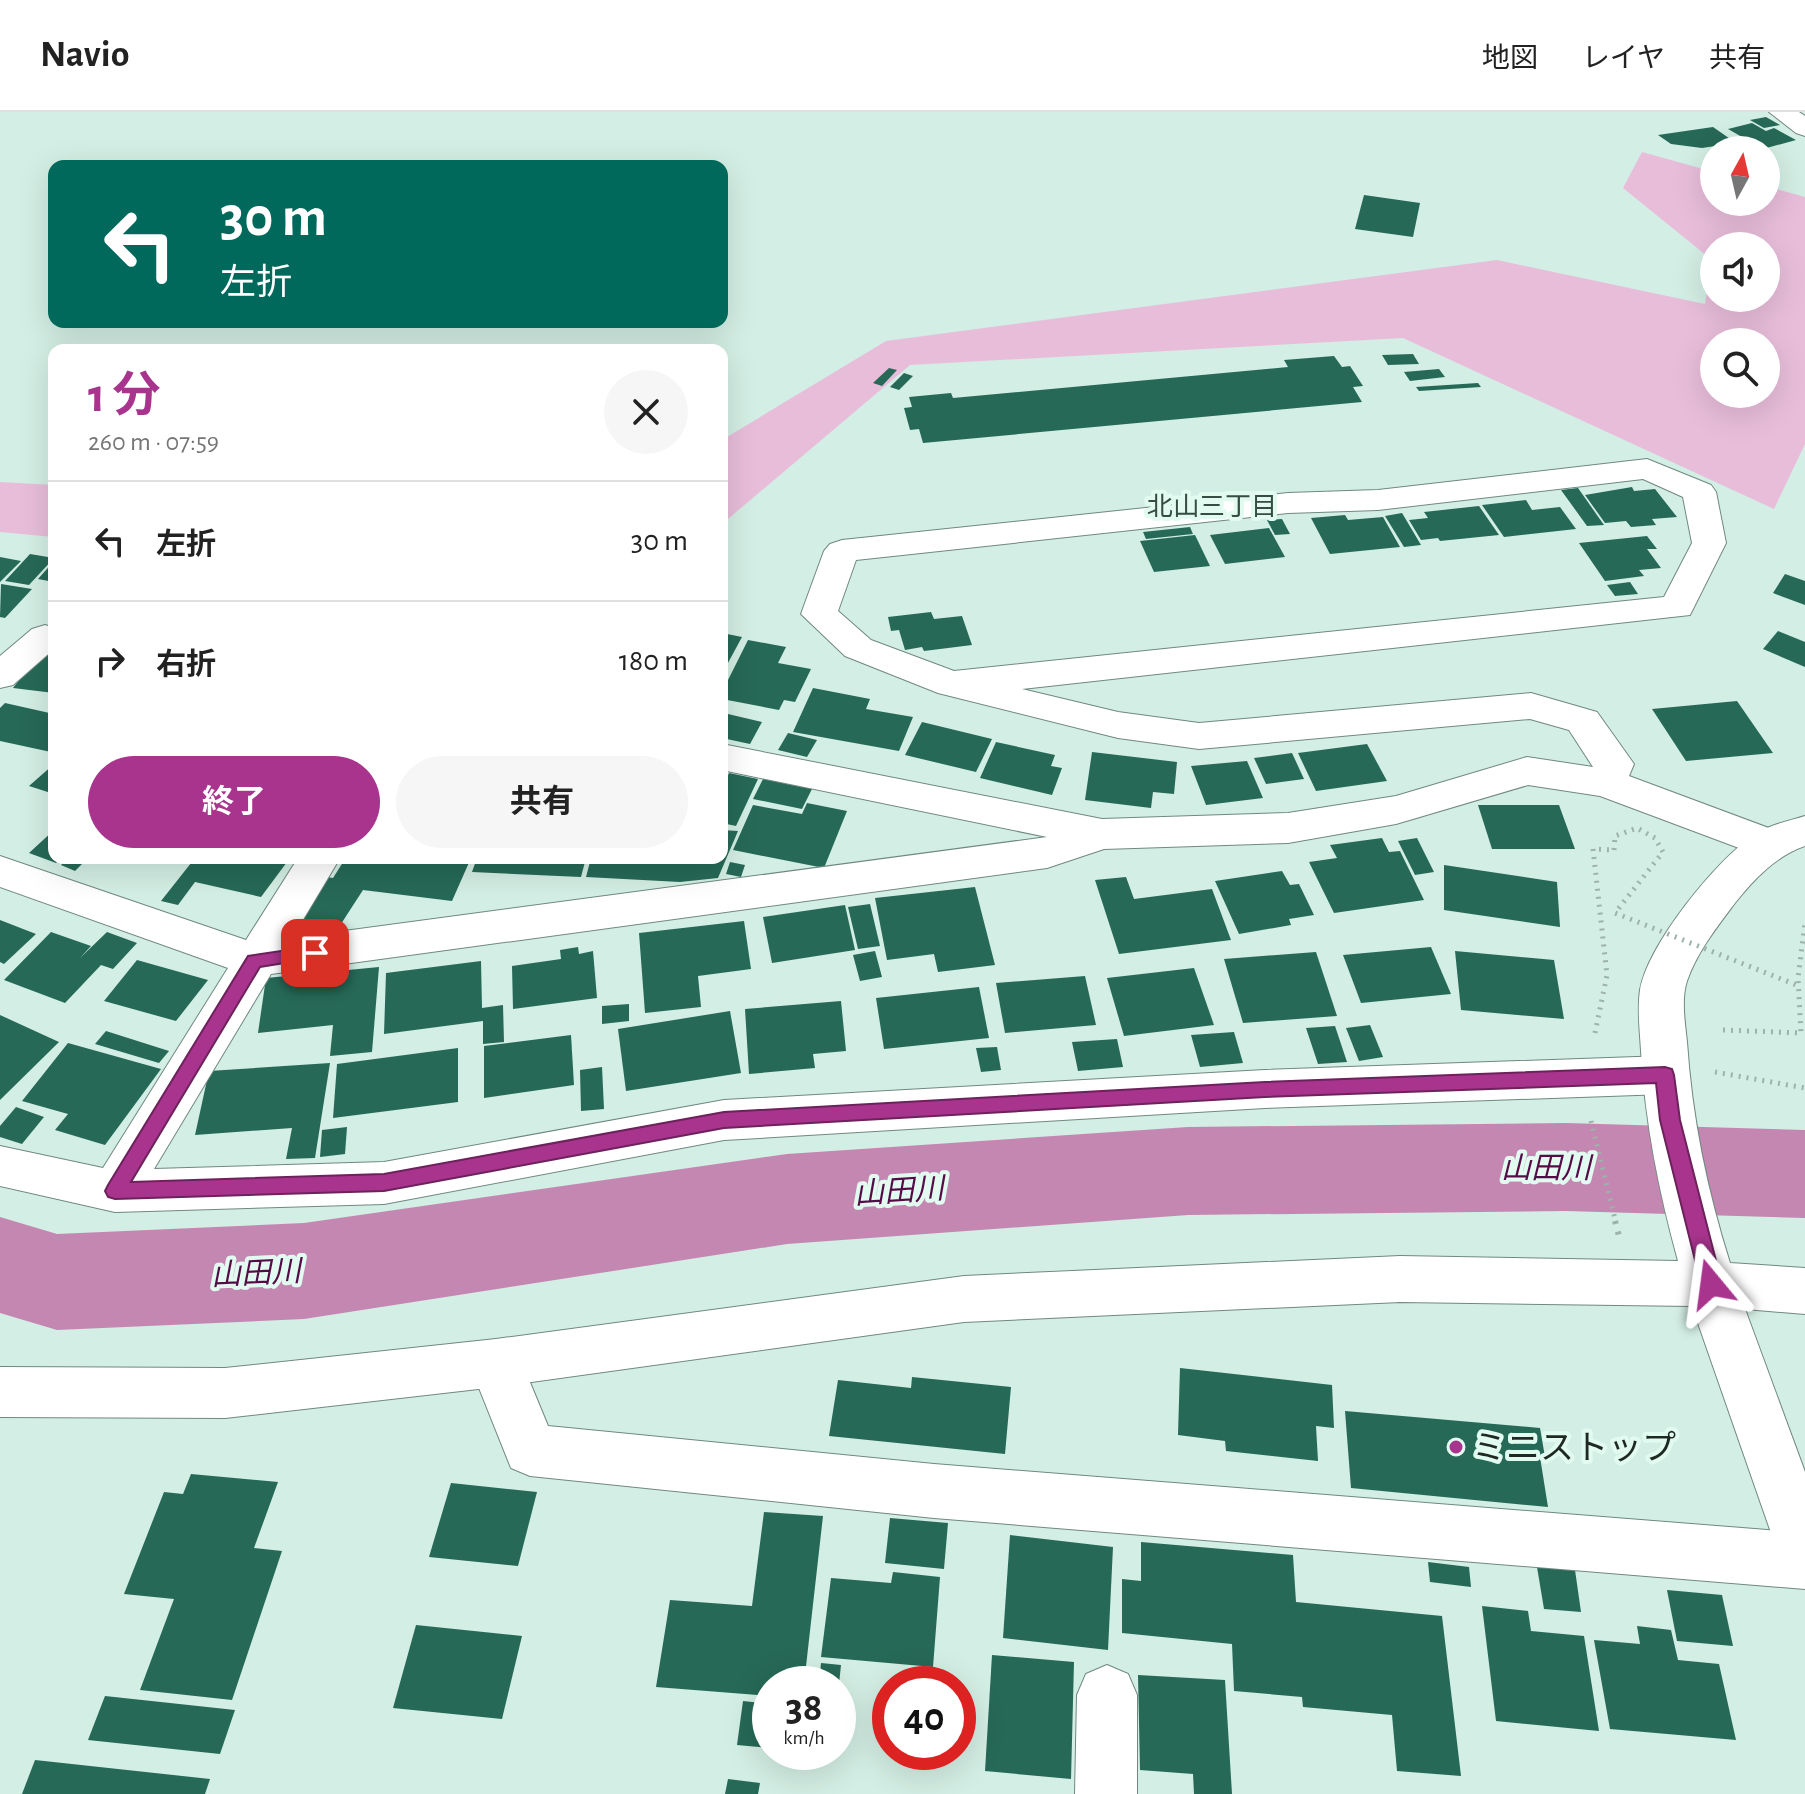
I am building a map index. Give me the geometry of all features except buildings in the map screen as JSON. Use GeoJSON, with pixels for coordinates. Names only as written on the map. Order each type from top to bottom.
{"type":"FeatureCollection","features":[{"type":"Feature","properties":{"kind":"street"},"geometry":{"type":"LineString","coordinates":[[1782,112],[1805,128]]}},
{"type":"Feature","properties":{"kind":"street"},"geometry":{"type":"LineString","coordinates":[[951,684],[1677,607],[1709,543],[1699,492],[1647,469],[1394,498],[1288,503],[842,551],[819,614],[858,648],[951,684],[1118,725],[1199,736],[1531,706],[1583,721],[1614,764],[1606,783]]}},
{"type":"Feature","properties":{"kind":"street"},"geometry":{"type":"LineString","coordinates":[[0,633],[48,638]]}},
{"type":"Feature","properties":{"kind":"street"},"geometry":{"type":"LineString","coordinates":[[0,676],[48,640]]}},
{"type":"Feature","properties":{"kind":"street"},"geometry":{"type":"LineString","coordinates":[[728,758],[1102,834],[1288,828],[1396,810],[1527,771],[1606,783],[1788,838]]}},
{"type":"Feature","properties":{"kind":"street"},"geometry":{"type":"LineString","coordinates":[[0,871],[254,960],[1047,853],[1102,834]]}},
{"type":"Feature","properties":{"kind":"street"},"geometry":{"type":"LineString","coordinates":[[1788,838],[1725,885],[1695,925],[1664,983],[1666,1086],[1693,1220],[1711,1284],[1805,1547]]}},
{"type":"Feature","properties":{"kind":"street"},"geometry":{"type":"LineString","coordinates":[[115,1191],[315,864]]}},
{"type":"Feature","properties":{"kind":"street"},"geometry":{"type":"LineString","coordinates":[[0,1166],[115,1191],[384,1183],[724,1120],[1265,1089],[1666,1086]]}},
{"type":"Feature","properties":{"kind":"street"},"geometry":{"type":"LineString","coordinates":[[0,1392],[225,1393],[496,1363],[964,1299],[1400,1279],[1711,1284],[1805,1291]]}},
{"type":"Feature","properties":{"kind":"street"},"geometry":{"type":"LineString","coordinates":[[496,1363],[530,1450],[950,1493],[1805,1561]]}},
{"type":"Feature","properties":{"kind":"street"},"geometry":{"type":"LineString","coordinates":[[1106,1794],[1107,1695]]}},
{"type":"Feature","properties":{"kind":"path"},"geometry":{"type":"LineString","coordinates":[[1607,975],[1593,849],[1614,850],[1615,836],[1625,829],[1637,827],[1650,832],[1659,841],[1663,852],[1615,913],[1799,986]]}},
{"type":"Feature","properties":{"kind":"path"},"geometry":{"type":"LineString","coordinates":[[1723,1030],[1801,1033],[1799,986],[1805,923]]}},
{"type":"Feature","properties":{"kind":"path"},"geometry":{"type":"LineString","coordinates":[[1666,1086],[1805,1088]]}},
{"type":"Feature","properties":{"kind":"path"},"geometry":{"type":"LineString","coordinates":[[1590,1117],[1622,1245]]}},
{"type":"Feature","properties":{"kind":"shaded area"},"geometry":{"type":"Polygon","coordinates":[[[1642,152],[1700,168],[1700,216],[1780,216],[1780,190],[1805,197],[1805,444],[1774,509],[1403,338],[910,365],[728,519],[728,436],[886,341],[1497,260],[1700,303],[1700,312],[1780,312],[1780,232],[1700,232],[1700,250],[1623,188],[1642,152]]]}},
{"type":"Feature","properties":{"kind":"shaded area"},"geometry":{"type":"Polygon","coordinates":[[[0,482],[48,485],[48,536],[0,532],[0,482]]]}},
{"type":"Feature","properties":{"kind":"waterway","name":"山田川"},"geometry":{"type":"LineString","coordinates":[[0,1265],[57,1282],[304,1271],[787,1199],[1188,1171],[1566,1167],[1805,1174]]}},
{"type":"Feature","properties":{"kind":"place","name":"ミニストップ"},"geometry":{"type":"Point","coordinates":[1456,1447]}},
{"type":"Feature","properties":{"kind":"district","name":"北山三丁目"},"geometry":{"type":"Point","coordinates":[1212,506]}},
{"type":"Feature","properties":{"kind":"route"},"geometry":{"type":"LineString","coordinates":[[315,953],[254,960],[115,1191],[384,1183],[724,1120],[1265,1089],[1665,1075],[1670,1120],[1711,1284]]}}]}
